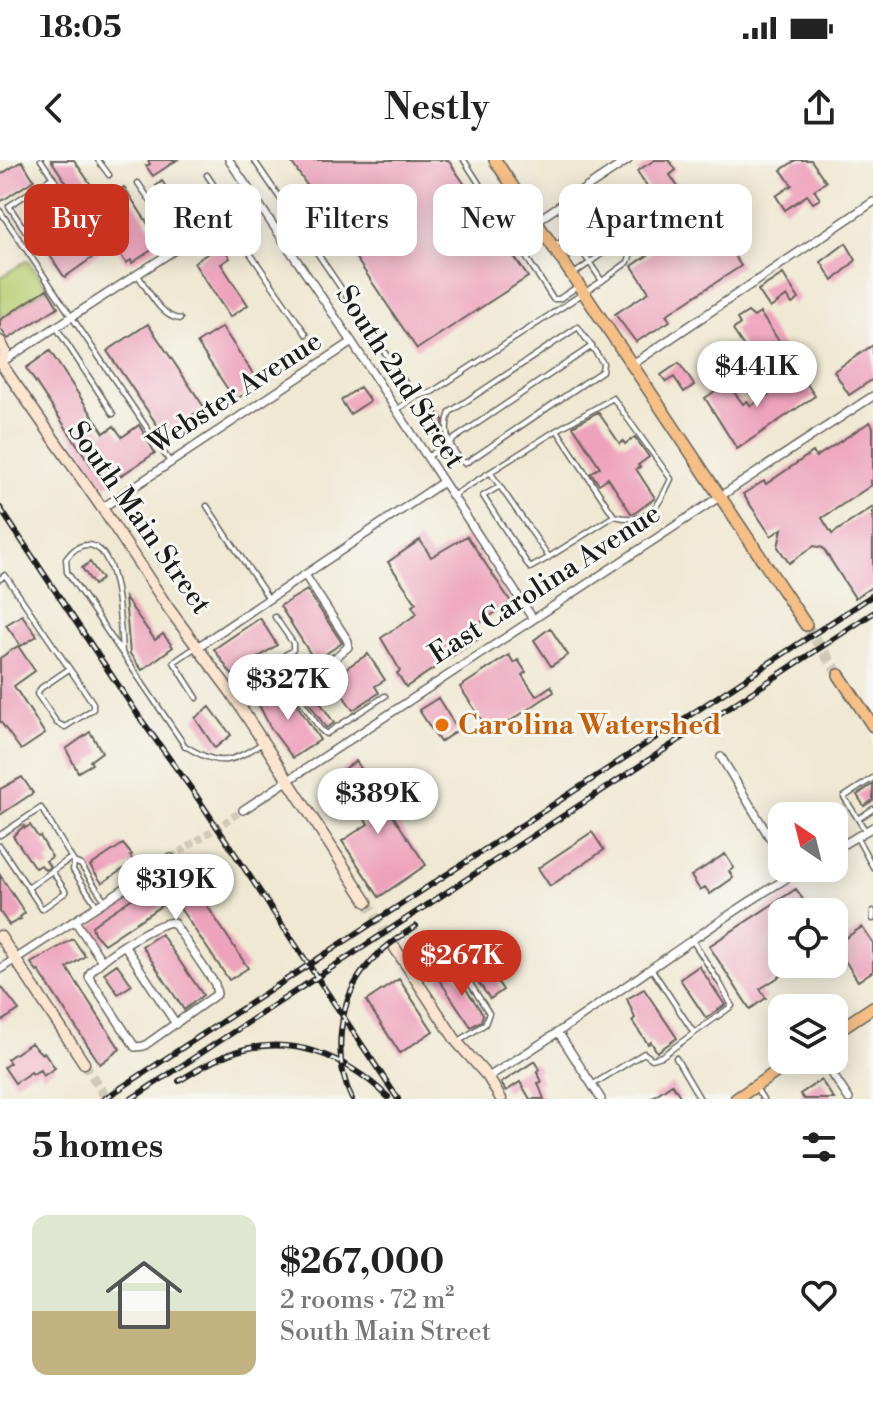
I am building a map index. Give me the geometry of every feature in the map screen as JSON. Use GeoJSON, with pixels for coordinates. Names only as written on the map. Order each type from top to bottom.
{"type":"FeatureCollection","features":[{"type":"Feature","properties":{"kind":"main road"},"geometry":{"type":"LineString","coordinates":[[495,160],[510,184]]}},
{"type":"Feature","properties":{"kind":"main road"},"geometry":{"type":"LineString","coordinates":[[543,233],[806,625]]}},
{"type":"Feature","properties":{"kind":"main road","name":"South Main Street"},"geometry":{"type":"LineString","coordinates":[[0,341],[5,351],[1,362],[169,609],[230,691],[367,902]]}},
{"type":"Feature","properties":{"kind":"main road"},"geometry":{"type":"LineString","coordinates":[[839,675],[872,722]]}},
{"type":"Feature","properties":{"kind":"main road"},"geometry":{"type":"LineString","coordinates":[[0,936],[84,1063]]}},
{"type":"Feature","properties":{"kind":"main road"},"geometry":{"type":"LineString","coordinates":[[395,948],[457,1042],[488,1077],[501,1099]]}},
{"type":"Feature","properties":{"kind":"main road"},"geometry":{"type":"LineString","coordinates":[[848,1024],[873,1007]]}},
{"type":"Feature","properties":{"kind":"main road"},"geometry":{"type":"LineString","coordinates":[[736,1099],[773,1074]]}},
{"type":"Feature","properties":{"kind":"street","name":"South 2nd Street"},"geometry":{"type":"LineString","coordinates":[[229,160],[245,184]]}},
{"type":"Feature","properties":{"kind":"street"},"geometry":{"type":"LineString","coordinates":[[543,217],[628,160]]}},
{"type":"Feature","properties":{"kind":"street"},"geometry":{"type":"LineString","coordinates":[[633,364],[873,202]]}},
{"type":"Feature","properties":{"kind":"street","name":"South 2nd Street"},"geometry":{"type":"LineString","coordinates":[[261,207],[533,619]]}},
{"type":"Feature","properties":{"kind":"street"},"geometry":{"type":"LineString","coordinates":[[1,362],[165,256]]}},
{"type":"Feature","properties":{"kind":"street","name":"Webster Avenue"},"geometry":{"type":"LineString","coordinates":[[102,508],[352,342]]}},
{"type":"Feature","properties":{"kind":"street","name":"East Carolina Avenue"},"geometry":{"type":"LineString","coordinates":[[243,810],[873,396]]}},
{"type":"Feature","properties":{"kind":"street"},"geometry":{"type":"LineString","coordinates":[[199,646],[443,482]]}},
{"type":"Feature","properties":{"kind":"street"},"geometry":{"type":"LineString","coordinates":[[240,707],[286,677],[326,665],[348,647],[348,641],[305,575]]}},
{"type":"Feature","properties":{"kind":"street"},"geometry":{"type":"LineString","coordinates":[[721,757],[768,835]]}},
{"type":"Feature","properties":{"kind":"street"},"geometry":{"type":"LineString","coordinates":[[848,842],[869,829]]}},
{"type":"Feature","properties":{"kind":"street"},"geometry":{"type":"LineString","coordinates":[[0,969],[171,858]]}},
{"type":"Feature","properties":{"kind":"street"},"geometry":{"type":"LineString","coordinates":[[488,1077],[776,882]]}},
{"type":"Feature","properties":{"kind":"street"},"geometry":{"type":"LineString","coordinates":[[75,921],[102,961]]}},
{"type":"Feature","properties":{"kind":"street"},"geometry":{"type":"LineString","coordinates":[[173,922],[215,984],[215,997],[144,1046],[135,1047],[89,977],[102,961],[164,923],[173,922]]}},
{"type":"Feature","properties":{"kind":"street"},"geometry":{"type":"LineString","coordinates":[[125,946],[176,1024]]}},
{"type":"Feature","properties":{"kind":"street"},"geometry":{"type":"LineString","coordinates":[[558,1032],[601,1099]]}},
{"type":"Feature","properties":{"kind":"street"},"geometry":{"type":"LineString","coordinates":[[832,1074],[849,1099]]}},
{"type":"Feature","properties":{"kind":"lane"},"geometry":{"type":"LineString","coordinates":[[41,160],[58,184]]}},
{"type":"Feature","properties":{"kind":"lane"},"geometry":{"type":"LineString","coordinates":[[98,160],[109,175]]}},
{"type":"Feature","properties":{"kind":"lane"},"geometry":{"type":"LineString","coordinates":[[254,160],[415,397]]}},
{"type":"Feature","properties":{"kind":"lane"},"geometry":{"type":"LineString","coordinates":[[464,160],[479,184]]}},
{"type":"Feature","properties":{"kind":"lane"},"geometry":{"type":"LineString","coordinates":[[207,175],[213,184]]}},
{"type":"Feature","properties":{"kind":"lane"},"geometry":{"type":"LineString","coordinates":[[23,227],[9,206],[53,177]]}},
{"type":"Feature","properties":{"kind":"lane"},"geometry":{"type":"LineString","coordinates":[[138,183],[145,193]]}},
{"type":"Feature","properties":{"kind":"lane"},"geometry":{"type":"LineString","coordinates":[[0,211],[170,462]]}},
{"type":"Feature","properties":{"kind":"lane"},"geometry":{"type":"LineString","coordinates":[[553,247],[559,243]]}},
{"type":"Feature","properties":{"kind":"lane"},"geometry":{"type":"LineString","coordinates":[[252,256],[306,334]]}},
{"type":"Feature","properties":{"kind":"lane"},"geometry":{"type":"LineString","coordinates":[[526,256],[553,299],[559,299],[578,284],[589,263],[599,256]]}},
{"type":"Feature","properties":{"kind":"lane"},"geometry":{"type":"LineString","coordinates":[[584,256],[602,281]]}},
{"type":"Feature","properties":{"kind":"lane"},"geometry":{"type":"LineString","coordinates":[[396,410],[415,397],[432,392],[578,284],[602,281],[628,262],[630,256]]}},
{"type":"Feature","properties":{"kind":"lane"},"geometry":{"type":"LineString","coordinates":[[137,274],[164,312],[174,319],[180,319]]}},
{"type":"Feature","properties":{"kind":"lane"},"geometry":{"type":"LineString","coordinates":[[56,327],[113,414]]}},
{"type":"Feature","properties":{"kind":"lane"},"geometry":{"type":"LineString","coordinates":[[574,328],[581,329],[592,346],[603,363],[602,371],[464,463],[449,443],[447,419],[450,412],[574,328]]}},
{"type":"Feature","properties":{"kind":"lane"},"geometry":{"type":"LineString","coordinates":[[427,458],[592,346]]}},
{"type":"Feature","properties":{"kind":"lane"},"geometry":{"type":"LineString","coordinates":[[452,496],[557,430],[613,398],[671,479],[656,509],[631,521],[614,516],[557,430]]}},
{"type":"Feature","properties":{"kind":"lane"},"geometry":{"type":"LineString","coordinates":[[490,472],[549,557]]}},
{"type":"Feature","properties":{"kind":"lane"},"geometry":{"type":"LineString","coordinates":[[500,486],[483,496],[530,568],[614,516]]}},
{"type":"Feature","properties":{"kind":"lane"},"geometry":{"type":"LineString","coordinates":[[207,506],[269,599]]}},
{"type":"Feature","properties":{"kind":"lane"},"geometry":{"type":"LineString","coordinates":[[122,652],[115,586],[108,562],[95,547],[87,545],[78,548],[66,559],[67,572],[185,746],[214,761],[223,762],[233,760],[263,743]]}},
{"type":"Feature","properties":{"kind":"lane"},"geometry":{"type":"LineString","coordinates":[[0,567],[3,577],[69,669],[93,703],[93,709],[65,727],[57,723],[37,694],[69,669]]}},
{"type":"Feature","properties":{"kind":"lane"},"geometry":{"type":"LineString","coordinates":[[230,691],[293,650],[293,643],[275,617]]}},
{"type":"Feature","properties":{"kind":"lane"},"geometry":{"type":"LineString","coordinates":[[197,698],[174,662],[199,646]]}},
{"type":"Feature","properties":{"kind":"lane"},"geometry":{"type":"LineString","coordinates":[[286,677],[326,734],[385,696]]}},
{"type":"Feature","properties":{"kind":"lane"},"geometry":{"type":"LineString","coordinates":[[869,829],[858,819],[844,797],[873,778]]}},
{"type":"Feature","properties":{"kind":"lane"},"geometry":{"type":"LineString","coordinates":[[0,835],[41,808],[70,852],[73,870],[97,906]]}},
{"type":"Feature","properties":{"kind":"lane"},"geometry":{"type":"LineString","coordinates":[[858,819],[873,809]]}},
{"type":"Feature","properties":{"kind":"lane"},"geometry":{"type":"LineString","coordinates":[[856,837],[873,867]]}},
{"type":"Feature","properties":{"kind":"lane"},"geometry":{"type":"LineString","coordinates":[[0,846],[42,909],[66,892],[52,871]]}},
{"type":"Feature","properties":{"kind":"lane"},"geometry":{"type":"LineString","coordinates":[[28,888],[73,860]]}},
{"type":"Feature","properties":{"kind":"lane"},"geometry":{"type":"LineString","coordinates":[[73,860],[81,865],[105,901]]}},
{"type":"Feature","properties":{"kind":"lane"},"geometry":{"type":"LineString","coordinates":[[873,911],[873,919]]}},
{"type":"Feature","properties":{"kind":"lane"},"geometry":{"type":"LineString","coordinates":[[592,1085],[644,1053],[652,1059],[662,1056],[732,1006],[692,940]]}},
{"type":"Feature","properties":{"kind":"lane"},"geometry":{"type":"LineString","coordinates":[[446,946],[489,1013],[485,1024],[457,1042]]}},
{"type":"Feature","properties":{"kind":"lane"},"geometry":{"type":"LineString","coordinates":[[651,968],[694,1034]]}},
{"type":"Feature","properties":{"kind":"lane"},"geometry":{"type":"LineString","coordinates":[[676,1058],[700,1099]]}},
{"type":"Feature","properties":{"kind":"lane"},"geometry":{"type":"LineString","coordinates":[[755,1086],[763,1099]]}},
{"type":"Feature","properties":{"kind":"green space"},"geometry":{"type":"Polygon","coordinates":[[[27,260],[48,288],[0,320],[0,278],[27,260]]]}},
{"type":"Feature","properties":{"kind":"building"},"geometry":{"type":"Polygon","coordinates":[[[51,160],[74,160],[90,184],[67,184],[51,160]]]}},
{"type":"Feature","properties":{"kind":"building"},"geometry":{"type":"Polygon","coordinates":[[[148,160],[177,160],[153,176],[146,166],[150,164],[148,160]]]}},
{"type":"Feature","properties":{"kind":"building"},"geometry":{"type":"Polygon","coordinates":[[[290,160],[448,160],[464,184],[433,184],[433,256],[514,256],[528,277],[417,349],[355,256],[417,256],[417,184],[306,184],[290,160]]]}},
{"type":"Feature","properties":{"kind":"building"},"geometry":{"type":"Polygon","coordinates":[[[655,160],[669,160],[676,170],[670,175],[676,184],[646,184],[637,171],[655,160]]]}},
{"type":"Feature","properties":{"kind":"building"},"geometry":{"type":"Polygon","coordinates":[[[796,160],[811,160],[826,182],[814,190],[820,199],[813,203],[807,195],[785,210],[776,196],[792,185],[781,170],[796,160]]]}},
{"type":"Feature","properties":{"kind":"building"},"geometry":{"type":"Polygon","coordinates":[[[22,161],[34,180],[0,202],[0,175],[22,161]]]}},
{"type":"Feature","properties":{"kind":"building"},"geometry":{"type":"Polygon","coordinates":[[[129,195],[145,219],[145,254],[132,263],[131,260],[126,263],[121,256],[129,256],[129,195]]]}},
{"type":"Feature","properties":{"kind":"building"},"geometry":{"type":"Polygon","coordinates":[[[846,243],[856,260],[833,281],[821,262],[846,243]]]}},
{"type":"Feature","properties":{"kind":"building"},"geometry":{"type":"Polygon","coordinates":[[[50,256],[95,256],[65,277],[50,256]]]}},
{"type":"Feature","properties":{"kind":"building"},"geometry":{"type":"Polygon","coordinates":[[[204,256],[229,256],[221,264],[248,305],[230,317],[194,263],[204,256]]]}},
{"type":"Feature","properties":{"kind":"building"},"geometry":{"type":"Polygon","coordinates":[[[647,256],[734,256],[741,266],[666,315],[670,321],[636,342],[615,314],[649,292],[632,266],[647,256]]]}},
{"type":"Feature","properties":{"kind":"building"},"geometry":{"type":"Polygon","coordinates":[[[783,274],[799,299],[792,304],[787,296],[770,308],[758,290],[783,274]]]}},
{"type":"Feature","properties":{"kind":"building"},"geometry":{"type":"Polygon","coordinates":[[[47,289],[58,307],[8,339],[0,328],[0,320],[47,289]]]}},
{"type":"Feature","properties":{"kind":"building"},"geometry":{"type":"Polygon","coordinates":[[[748,312],[754,317],[760,313],[783,347],[756,365],[733,330],[740,324],[737,319],[748,312]]]}},
{"type":"Feature","properties":{"kind":"building"},"geometry":{"type":"Polygon","coordinates":[[[148,324],[204,407],[164,435],[107,351],[148,324]]]}},
{"type":"Feature","properties":{"kind":"building"},"geometry":{"type":"Polygon","coordinates":[[[222,327],[260,384],[235,400],[197,343],[222,327]]]}},
{"type":"Feature","properties":{"kind":"building"},"geometry":{"type":"Polygon","coordinates":[[[873,345],[873,379],[849,395],[834,371],[873,345]]]}},
{"type":"Feature","properties":{"kind":"building"},"geometry":{"type":"Polygon","coordinates":[[[50,351],[104,433],[114,426],[122,437],[139,425],[155,453],[105,486],[26,368],[50,351]]]}},
{"type":"Feature","properties":{"kind":"building"},"geometry":{"type":"Polygon","coordinates":[[[679,363],[694,385],[684,392],[674,377],[666,382],[661,375],[679,363]]]}},
{"type":"Feature","properties":{"kind":"building"},"geometry":{"type":"Polygon","coordinates":[[[800,374],[815,396],[737,449],[705,398],[727,383],[743,404],[747,401],[751,406],[800,374]]]}},
{"type":"Feature","properties":{"kind":"building"},"geometry":{"type":"Polygon","coordinates":[[[360,387],[370,401],[350,414],[341,400],[360,387]]]}},
{"type":"Feature","properties":{"kind":"building"},"geometry":{"type":"Polygon","coordinates":[[[435,408],[443,420],[442,430],[435,435],[421,415],[435,408]]]}},
{"type":"Feature","properties":{"kind":"building"},"geometry":{"type":"Polygon","coordinates":[[[598,412],[620,444],[635,437],[649,457],[636,469],[655,498],[635,513],[631,513],[608,478],[599,484],[591,473],[600,467],[573,426],[598,412]]]}},
{"type":"Feature","properties":{"kind":"building"},"geometry":{"type":"Polygon","coordinates":[[[870,422],[873,427],[872,485],[822,518],[832,534],[873,507],[873,586],[855,598],[823,548],[814,546],[789,563],[778,547],[782,529],[771,536],[743,494],[764,481],[766,484],[813,452],[816,457],[870,422]]]}},
{"type":"Feature","properties":{"kind":"building"},"geometry":{"type":"Polygon","coordinates":[[[467,536],[511,602],[474,627],[481,637],[406,687],[381,638],[417,614],[412,606],[416,603],[388,562],[420,540],[431,557],[467,536]]]}},
{"type":"Feature","properties":{"kind":"building"},"geometry":{"type":"Polygon","coordinates":[[[90,562],[102,579],[94,585],[82,568],[90,562]]]}},
{"type":"Feature","properties":{"kind":"building"},"geometry":{"type":"Polygon","coordinates":[[[307,590],[342,643],[315,661],[280,606],[307,590]]]}},
{"type":"Feature","properties":{"kind":"building"},"geometry":{"type":"Polygon","coordinates":[[[125,598],[155,640],[163,634],[173,647],[142,670],[130,654],[125,598]]]}},
{"type":"Feature","properties":{"kind":"building"},"geometry":{"type":"Polygon","coordinates":[[[22,615],[37,636],[21,646],[6,625],[22,615]]]}},
{"type":"Feature","properties":{"kind":"building"},"geometry":{"type":"Polygon","coordinates":[[[260,618],[277,645],[247,665],[251,671],[242,677],[237,671],[232,675],[214,649],[260,618]]]}},
{"type":"Feature","properties":{"kind":"building"},"geometry":{"type":"Polygon","coordinates":[[[550,628],[568,655],[551,666],[534,640],[550,628]]]}},
{"type":"Feature","properties":{"kind":"building"},"geometry":{"type":"Polygon","coordinates":[[[18,646],[35,671],[14,686],[45,734],[21,750],[0,721],[0,658],[18,646]]]}},
{"type":"Feature","properties":{"kind":"building"},"geometry":{"type":"Polygon","coordinates":[[[368,654],[385,680],[375,686],[379,693],[353,710],[331,678],[368,654]]]}},
{"type":"Feature","properties":{"kind":"building"},"geometry":{"type":"Polygon","coordinates":[[[509,655],[514,663],[518,660],[526,672],[522,675],[536,696],[551,686],[554,692],[491,734],[460,687],[509,655]]]}},
{"type":"Feature","properties":{"kind":"building"},"geometry":{"type":"Polygon","coordinates":[[[285,686],[320,740],[293,758],[271,729],[258,703],[285,686]]]}},
{"type":"Feature","properties":{"kind":"building"},"geometry":{"type":"Polygon","coordinates":[[[311,689],[334,723],[326,728],[304,695],[311,689]]]}},
{"type":"Feature","properties":{"kind":"building","name":"Carolina Watershed"},"geometry":{"type":"Polygon","coordinates":[[[438,698],[458,730],[440,742],[419,710],[438,698]]]}},
{"type":"Feature","properties":{"kind":"building"},"geometry":{"type":"Polygon","coordinates":[[[210,707],[231,735],[215,748],[195,718],[210,707]]]}},
{"type":"Feature","properties":{"kind":"building"},"geometry":{"type":"Polygon","coordinates":[[[90,732],[102,752],[90,761],[92,764],[78,772],[66,749],[90,732]]]}},
{"type":"Feature","properties":{"kind":"building"},"geometry":{"type":"Polygon","coordinates":[[[356,761],[426,865],[379,897],[342,841],[368,824],[336,775],[356,761]]]}},
{"type":"Feature","properties":{"kind":"building"},"geometry":{"type":"Polygon","coordinates":[[[22,777],[33,793],[0,815],[0,789],[22,777]]]}},
{"type":"Feature","properties":{"kind":"building"},"geometry":{"type":"Polygon","coordinates":[[[873,784],[873,800],[864,806],[857,795],[873,784]]]}},
{"type":"Feature","properties":{"kind":"building"},"geometry":{"type":"Polygon","coordinates":[[[30,825],[52,857],[46,861],[50,867],[45,870],[41,865],[35,868],[13,836],[24,826],[30,825]]]}},
{"type":"Feature","properties":{"kind":"building"},"geometry":{"type":"Polygon","coordinates":[[[592,832],[604,850],[550,886],[538,868],[592,832]]]}},
{"type":"Feature","properties":{"kind":"building"},"geometry":{"type":"Polygon","coordinates":[[[123,844],[134,862],[102,883],[90,866],[123,844]]]}},
{"type":"Feature","properties":{"kind":"building"},"geometry":{"type":"Polygon","coordinates":[[[725,854],[734,868],[729,871],[733,878],[710,894],[705,887],[700,890],[691,876],[725,854]]]}},
{"type":"Feature","properties":{"kind":"building"},"geometry":{"type":"Polygon","coordinates":[[[0,875],[25,913],[9,925],[0,912],[0,875]]]}},
{"type":"Feature","properties":{"kind":"building"},"geometry":{"type":"Polygon","coordinates":[[[189,878],[248,968],[229,980],[173,898],[104,944],[94,933],[92,926],[154,884],[164,895],[189,878]]]}},
{"type":"Feature","properties":{"kind":"building"},"geometry":{"type":"Polygon","coordinates":[[[796,889],[802,898],[782,898],[796,889]]]}},
{"type":"Feature","properties":{"kind":"building"},"geometry":{"type":"Polygon","coordinates":[[[768,907],[768,978],[777,978],[760,989],[766,998],[750,1009],[709,946],[768,907]]]}},
{"type":"Feature","properties":{"kind":"building"},"geometry":{"type":"Polygon","coordinates":[[[862,927],[873,943],[873,971],[858,981],[848,965],[848,936],[862,927]]]}},
{"type":"Feature","properties":{"kind":"building"},"geometry":{"type":"Polygon","coordinates":[[[161,934],[203,995],[184,1010],[142,946],[161,934]]]}},
{"type":"Feature","properties":{"kind":"building"},"geometry":{"type":"Polygon","coordinates":[[[73,939],[85,956],[67,968],[120,1049],[100,1064],[31,963],[73,939]]]}},
{"type":"Feature","properties":{"kind":"building"},"geometry":{"type":"Polygon","coordinates":[[[472,943],[503,990],[490,999],[458,952],[472,943]]]}},
{"type":"Feature","properties":{"kind":"building"},"geometry":{"type":"Polygon","coordinates":[[[117,964],[132,985],[118,994],[104,973],[117,964]]]}},
{"type":"Feature","properties":{"kind":"building"},"geometry":{"type":"Polygon","coordinates":[[[699,966],[725,1005],[706,1018],[680,979],[699,966]]]}},
{"type":"Feature","properties":{"kind":"building"},"geometry":{"type":"Polygon","coordinates":[[[452,969],[483,1014],[481,1021],[471,1027],[438,978],[452,969]]]}},
{"type":"Feature","properties":{"kind":"building"},"geometry":{"type":"Polygon","coordinates":[[[399,979],[433,1031],[400,1053],[366,1001],[399,979]]]}},
{"type":"Feature","properties":{"kind":"building"},"geometry":{"type":"Polygon","coordinates":[[[0,985],[19,1010],[0,1022],[0,985]]]}},
{"type":"Feature","properties":{"kind":"building"},"geometry":{"type":"Polygon","coordinates":[[[644,989],[677,1038],[657,1052],[632,1021],[635,1018],[627,999],[644,989]]]}},
{"type":"Feature","properties":{"kind":"building"},"geometry":{"type":"Polygon","coordinates":[[[31,1043],[42,1054],[44,1052],[55,1068],[43,1076],[40,1070],[31,1072],[15,1083],[4,1067],[10,1063],[7,1059],[31,1043]]]}},
{"type":"Feature","properties":{"kind":"building"},"geometry":{"type":"Polygon","coordinates":[[[535,1061],[540,1069],[537,1071],[542,1082],[538,1083],[544,1099],[530,1099],[520,1082],[506,1091],[501,1083],[535,1061]]]}},
{"type":"Feature","properties":{"kind":"building"},"geometry":{"type":"Polygon","coordinates":[[[821,1080],[834,1099],[804,1099],[800,1094],[821,1080]]]}},
{"type":"Feature","properties":{"kind":"building"},"geometry":{"type":"Polygon","coordinates":[[[672,1084],[682,1099],[650,1099],[672,1084]]]}},
{"type":"Feature","properties":{"kind":"tunnel"},"geometry":{"type":"LineString","coordinates":[[806,625],[839,675]]}},
{"type":"Feature","properties":{"kind":"tunnel"},"geometry":{"type":"LineString","coordinates":[[171,858],[243,810]]}},
{"type":"Feature","properties":{"kind":"tunnel"},"geometry":{"type":"LineString","coordinates":[[367,902],[395,948]]}},
{"type":"Feature","properties":{"kind":"tunnel"},"geometry":{"type":"LineString","coordinates":[[84,1063],[107,1099]]}},
{"type":"Feature","properties":{"kind":"railway"},"geometry":{"type":"LineString","coordinates":[[0,508],[398,1099]]}},
{"type":"Feature","properties":{"kind":"railway"},"geometry":{"type":"LineString","coordinates":[[104,1099],[873,595]]}},
{"type":"Feature","properties":{"kind":"railway"},"geometry":{"type":"LineString","coordinates":[[131,1099],[873,613]]}},
{"type":"Feature","properties":{"kind":"railway"},"geometry":{"type":"LineString","coordinates":[[352,1099],[340,1048],[344,1012],[350,995],[373,959],[416,926]]}},
{"type":"Feature","properties":{"kind":"railway"},"geometry":{"type":"LineString","coordinates":[[179,1081],[229,1054],[251,1048],[294,1047],[334,1059],[353,1069],[388,1097]]}},
{"type":"Feature","properties":{"kind":"place","name":"Carolina Watershed"},"geometry":{"type":"Point","coordinates":[442,725]}}]}
